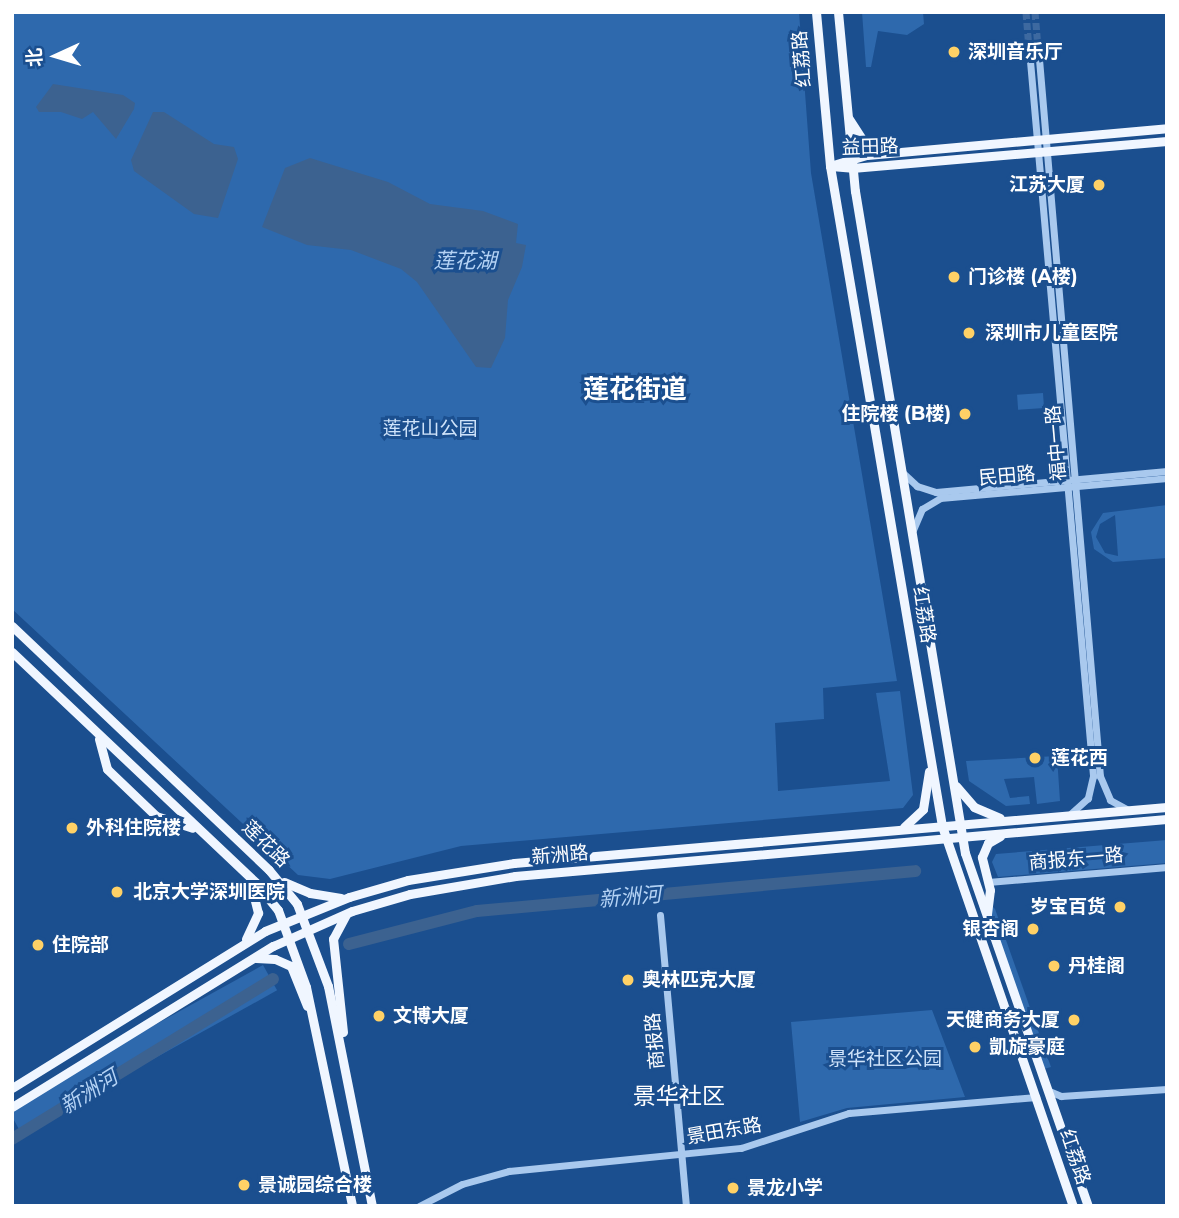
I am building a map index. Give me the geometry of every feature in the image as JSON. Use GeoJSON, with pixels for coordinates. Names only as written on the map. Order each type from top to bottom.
{"type":"FeatureCollection","features":[{"type":"Feature","properties":{"kind":"main road","name":"红荔路"},"geometry":{"type":"LineString","coordinates":[[816,12],[830,166],[942,826],[1073,1206]]}},
{"type":"Feature","properties":{"kind":"main road","name":"红荔路"},"geometry":{"type":"LineString","coordinates":[[838,12],[852,169],[962,837],[1088,1206]]}},
{"type":"Feature","properties":{"kind":"main road"},"geometry":{"type":"LineString","coordinates":[[848,118],[864,142],[889,153]]}},
{"type":"Feature","properties":{"kind":"main road","name":"益田路"},"geometry":{"type":"LineString","coordinates":[[830,166],[851,157],[1167,128]]}},
{"type":"Feature","properties":{"kind":"main road","name":"益田路"},"geometry":{"type":"LineString","coordinates":[[830,166],[852,169],[1167,141]]}},
{"type":"Feature","properties":{"kind":"main road","name":"莲花路"},"geometry":{"type":"LineString","coordinates":[[12,626],[269,870],[301,916],[326,978],[373,1203]]}},
{"type":"Feature","properties":{"kind":"main road","name":"莲花路"},"geometry":{"type":"LineString","coordinates":[[12,652],[248,876],[275,906],[289,938],[313,1018],[352,1206]]}},
{"type":"Feature","properties":{"kind":"main road"},"geometry":{"type":"LineString","coordinates":[[99,737],[107,769],[156,816],[196,829]]}},
{"type":"Feature","properties":{"kind":"main road"},"geometry":{"type":"LineString","coordinates":[[898,830],[917,817],[927,801],[929,751]]}},
{"type":"Feature","properties":{"kind":"main road"},"geometry":{"type":"LineString","coordinates":[[952,777],[974,807],[1012,820]]}},
{"type":"Feature","properties":{"kind":"main road","name":"新洲路"},"geometry":{"type":"LineString","coordinates":[[12,1087],[243,944],[281,924],[349,897],[481,867],[1167,807]]}},
{"type":"Feature","properties":{"kind":"main road","name":"新洲路"},"geometry":{"type":"LineString","coordinates":[[12,1107],[251,959],[307,929],[352,911],[482,880],[1167,819]]}},
{"type":"Feature","properties":{"kind":"main road"},"geometry":{"type":"LineString","coordinates":[[987,916],[988,882],[982,864],[984,849],[994,838],[1009,833]]}},
{"type":"Feature","properties":{"kind":"main road"},"geometry":{"type":"LineString","coordinates":[[269,870],[298,889],[349,897]]}},
{"type":"Feature","properties":{"kind":"main road"},"geometry":{"type":"LineString","coordinates":[[243,944],[256,925],[259,909],[248,876]]}},
{"type":"Feature","properties":{"kind":"main road"},"geometry":{"type":"LineString","coordinates":[[341,1044],[343,1019],[333,939],[339,922],[352,911]]}},
{"type":"Feature","properties":{"kind":"main road"},"geometry":{"type":"LineString","coordinates":[[251,959],[275,959],[291,966],[313,1018]]}},
{"type":"Feature","properties":{"kind":"street","name":"福中一路"},"geometry":{"type":"LineString","coordinates":[[1039,59],[1042,152],[1100,776],[1110,800],[1129,810]]}},
{"type":"Feature","properties":{"kind":"street","name":"福中一路"},"geometry":{"type":"LineString","coordinates":[[1030,61],[1041,139]]}},
{"type":"Feature","properties":{"kind":"street","name":"民田路"},"geometry":{"type":"LineString","coordinates":[[912,534],[920,513],[940,498],[1167,471]]}},
{"type":"Feature","properties":{"kind":"street","name":"民田路"},"geometry":{"type":"LineString","coordinates":[[902,472],[917,486],[936,492],[1167,478]]}},
{"type":"Feature","properties":{"kind":"street","name":"福中一路"},"geometry":{"type":"LineString","coordinates":[[1068,815],[1088,798],[1093,776],[1071,483]]}},
{"type":"Feature","properties":{"kind":"street","name":"商报东一路"},"geometry":{"type":"LineString","coordinates":[[988,882],[1167,867]]}},
{"type":"Feature","properties":{"kind":"street","name":"商报路"},"geometry":{"type":"LineString","coordinates":[[660,915],[686,1206]]}},
{"type":"Feature","properties":{"kind":"street"},"geometry":{"type":"LineString","coordinates":[[1049,1091],[1064,1096],[1167,1091]]}},
{"type":"Feature","properties":{"kind":"street"},"geometry":{"type":"LineString","coordinates":[[1056,1112],[1062,1100],[1167,1091]]}},
{"type":"Feature","properties":{"kind":"street","name":"景田东路"},"geometry":{"type":"LineString","coordinates":[[419,1206],[470,1181],[509,1171],[750,1146],[849,1113],[1036,1097]]}},
{"type":"Feature","properties":{"kind":"green space","name":"莲花山公园"},"geometry":{"type":"Polygon","coordinates":[[[12,12],[799,12],[811,173],[897,681],[823,688],[824,719],[775,723],[778,791],[890,781],[876,693],[900,691],[913,795],[903,808],[461,846],[330,879],[298,875],[12,609],[12,12]]]}},
{"type":"Feature","properties":{"kind":"green space"},"geometry":{"type":"Polygon","coordinates":[[[862,12],[923,12],[924,24],[907,35],[878,31],[871,67],[866,67],[862,12]]]}},
{"type":"Feature","properties":{"kind":"green space"},"geometry":{"type":"Polygon","coordinates":[[[1043,393],[1044,408],[1018,410],[1017,395],[1043,393]]]}},
{"type":"Feature","properties":{"kind":"green space"},"geometry":{"type":"Polygon","coordinates":[[[1167,505],[1167,558],[1113,562],[1094,549],[1091,532],[1103,513],[1167,505]],[[1115,515],[1100,524],[1096,537],[1105,553],[1118,556],[1115,515]]]}},
{"type":"Feature","properties":{"kind":"green space"},"geometry":{"type":"Polygon","coordinates":[[[1057,756],[1060,801],[1037,804],[1034,777],[1004,779],[1010,798],[1029,796],[1030,804],[1006,806],[969,781],[966,761],[1057,756]]]}},
{"type":"Feature","properties":{"kind":"green space"},"geometry":{"type":"Polygon","coordinates":[[[1167,840],[1167,863],[998,877],[992,862],[996,854],[1167,840]]]}},
{"type":"Feature","properties":{"kind":"green space"},"geometry":{"type":"Polygon","coordinates":[[[992,906],[1051,1067],[1044,1069],[991,915],[992,906]]]}},
{"type":"Feature","properties":{"kind":"green space"},"geometry":{"type":"Polygon","coordinates":[[[263,965],[277,990],[21,1132],[12,1117],[12,1104],[263,965]]]}},
{"type":"Feature","properties":{"kind":"green space","name":"景华社区公园"},"geometry":{"type":"Polygon","coordinates":[[[932,1010],[965,1097],[847,1108],[800,1122],[791,1022],[932,1010]]]}},
{"type":"Feature","properties":{"kind":"water"},"geometry":{"type":"Polygon","coordinates":[[[53,84],[123,95],[135,103],[134,109],[116,139],[93,112],[82,119],[61,112],[39,112],[36,107],[53,84]]]}},
{"type":"Feature","properties":{"kind":"water"},"geometry":{"type":"Polygon","coordinates":[[[153,112],[164,112],[214,144],[234,147],[238,159],[218,218],[194,214],[134,171],[131,160],[153,112]]]}},
{"type":"Feature","properties":{"kind":"water","name":"莲花湖"},"geometry":{"type":"Polygon","coordinates":[[[310,158],[388,182],[430,204],[483,211],[518,224],[516,243],[526,245],[522,267],[508,300],[505,338],[491,368],[476,367],[417,282],[401,269],[351,250],[307,245],[262,227],[285,168],[310,158]]]}},
{"type":"Feature","properties":{"kind":"waterway","name":"新洲河"},"geometry":{"type":"LineString","coordinates":[[349,944],[477,911],[915,871]]}},
{"type":"Feature","properties":{"kind":"waterway","name":"新洲河"},"geometry":{"type":"LineString","coordinates":[[12,1139],[273,979]]}},
{"type":"Feature","properties":{"kind":"tunnel"},"geometry":{"type":"LineString","coordinates":[[1026,12],[1030,61]]}},
{"type":"Feature","properties":{"kind":"tunnel"},"geometry":{"type":"LineString","coordinates":[[1035,12],[1039,59]]}},
{"type":"Feature","properties":{"kind":"place","name":"深圳音乐厅"},"geometry":{"type":"Point","coordinates":[954,52]}},
{"type":"Feature","properties":{"kind":"place","name":"江苏大厦"},"geometry":{"type":"Point","coordinates":[1099,185]}},
{"type":"Feature","properties":{"kind":"place","name":"门诊楼 (A楼)"},"geometry":{"type":"Point","coordinates":[954,277]}},
{"type":"Feature","properties":{"kind":"place","name":"深圳市儿童医院"},"geometry":{"type":"Point","coordinates":[969,333]}},
{"type":"Feature","properties":{"kind":"place","name":"住院楼 (B楼)"},"geometry":{"type":"Point","coordinates":[965,414]}},
{"type":"Feature","properties":{"kind":"place","name":"莲花西"},"geometry":{"type":"Point","coordinates":[1035,758]}},
{"type":"Feature","properties":{"kind":"place","name":"外科住院楼"},"geometry":{"type":"Point","coordinates":[72,828]}},
{"type":"Feature","properties":{"kind":"place","name":"北京大学深圳医院"},"geometry":{"type":"Point","coordinates":[117,892]}},
{"type":"Feature","properties":{"kind":"place","name":"岁宝百货"},"geometry":{"type":"Point","coordinates":[1120,907]}},
{"type":"Feature","properties":{"kind":"place","name":"银杏阁"},"geometry":{"type":"Point","coordinates":[1033,929]}},
{"type":"Feature","properties":{"kind":"place","name":"住院部"},"geometry":{"type":"Point","coordinates":[38,945]}},
{"type":"Feature","properties":{"kind":"place","name":"丹桂阁"},"geometry":{"type":"Point","coordinates":[1054,966]}},
{"type":"Feature","properties":{"kind":"place","name":"奥林匹克大厦"},"geometry":{"type":"Point","coordinates":[628,980]}},
{"type":"Feature","properties":{"kind":"place","name":"文博大厦"},"geometry":{"type":"Point","coordinates":[379,1016]}},
{"type":"Feature","properties":{"kind":"place","name":"天健商务大厦"},"geometry":{"type":"Point","coordinates":[1074,1020]}},
{"type":"Feature","properties":{"kind":"place","name":"凱旋豪庭"},"geometry":{"type":"Point","coordinates":[975,1047]}},
{"type":"Feature","properties":{"kind":"place","name":"景诚园综合楼"},"geometry":{"type":"Point","coordinates":[244,1185]}},
{"type":"Feature","properties":{"kind":"place","name":"景龙小学"},"geometry":{"type":"Point","coordinates":[733,1188]}},
{"type":"Feature","properties":{"kind":"district","name":"莲花街道"},"geometry":{"type":"Point","coordinates":[635,390]}},
{"type":"Feature","properties":{"kind":"district","name":"景华社区"},"geometry":{"type":"Point","coordinates":[679,1096]}}]}
